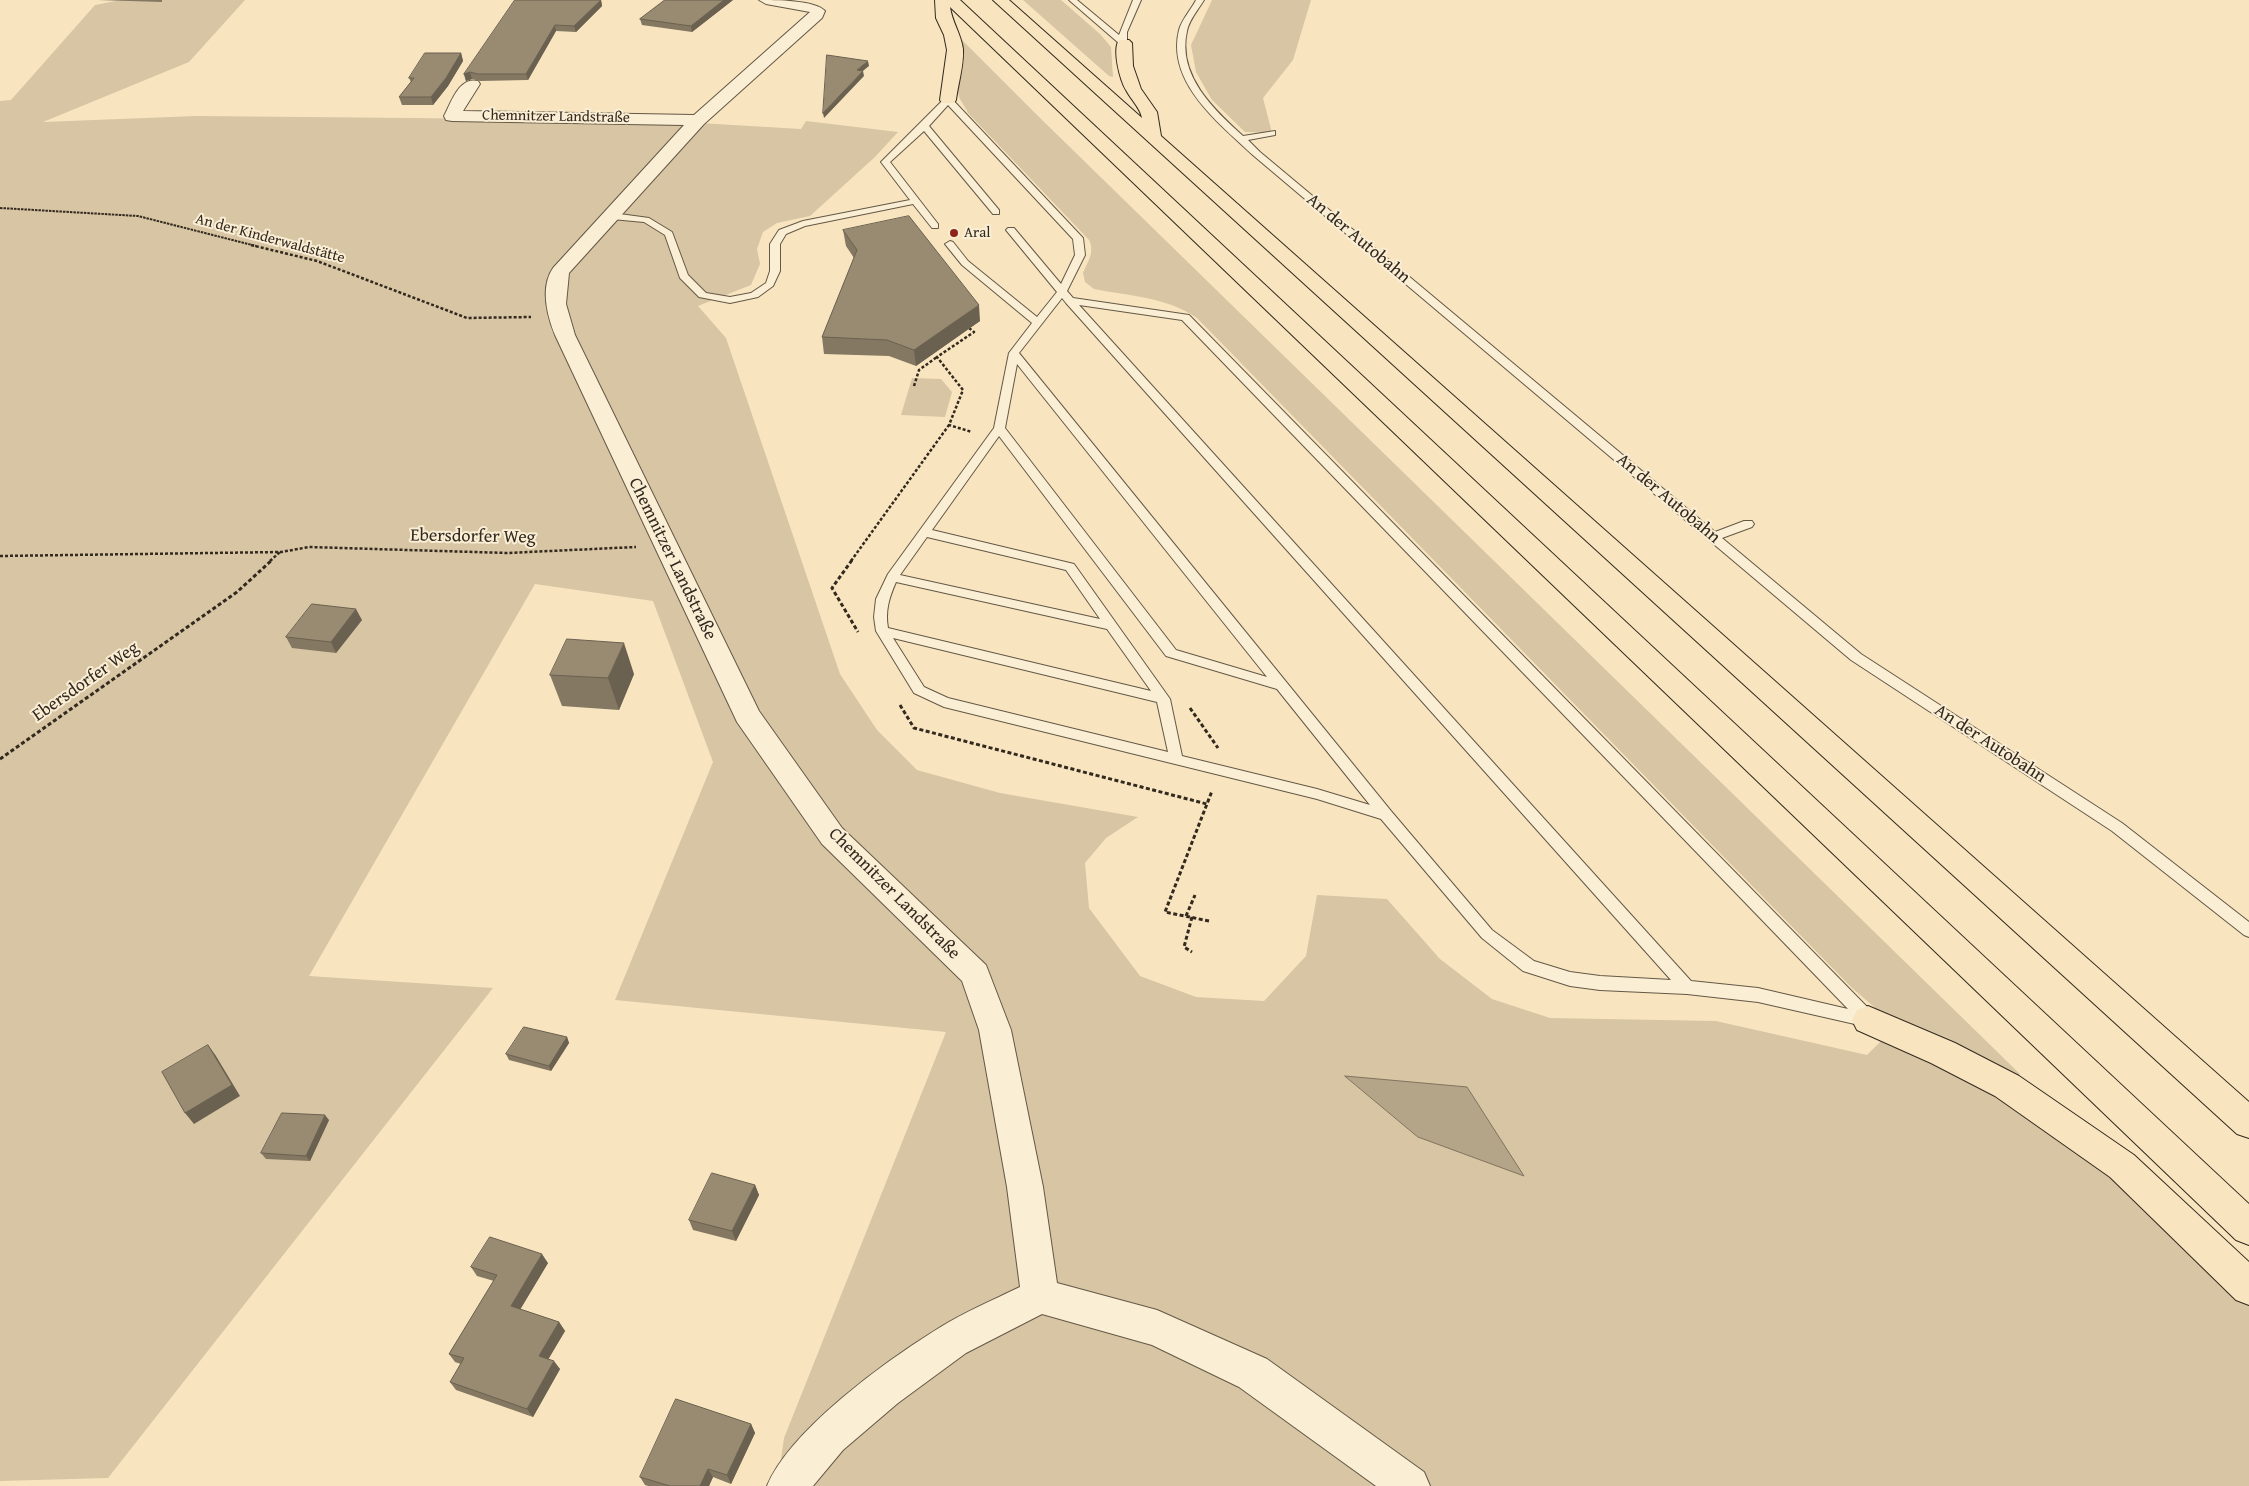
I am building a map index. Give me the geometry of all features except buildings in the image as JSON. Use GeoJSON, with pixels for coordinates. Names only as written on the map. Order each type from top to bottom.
{"type":"FeatureCollection","features":[{"type":"Feature","properties":{"kind":"highway"},"geometry":{"type":"LineString","coordinates":[[942,0],[944,18],[952,35],[955,50],[948,100]]}},
{"type":"Feature","properties":{"kind":"highway"},"geometry":{"type":"LineString","coordinates":[[951,0],[2249,1228]]}},
{"type":"Feature","properties":{"kind":"highway"},"geometry":{"type":"LineString","coordinates":[[1000,0],[2249,1123]]}},
{"type":"Feature","properties":{"kind":"highway"},"geometry":{"type":"LineString","coordinates":[[1124,43],[1125,66],[1133,89],[1149,112],[1153,138]]}},
{"type":"Feature","properties":{"kind":"highway"},"geometry":{"type":"LineString","coordinates":[[1868,1020],[1943,1053],[2006,1086],[2122,1166],[2249,1287]]}},
{"type":"Feature","properties":{"kind":"street","name":"Chemnitzer Landstraße"},"geometry":{"type":"LineString","coordinates":[[766,0],[816,8],[818,15],[698,120],[560,272],[554,293],[557,316],[665,546],[748,715],[832,836],[975,974],[997,1040],[1026,1188],[1040,1296]]}},
{"type":"Feature","properties":{"kind":"street","name":"Chemnitzer Landstraße"},"geometry":{"type":"LineString","coordinates":[[472,84],[468,87],[452,116],[698,120]]}},
{"type":"Feature","properties":{"kind":"street"},"geometry":{"type":"LineString","coordinates":[[787,1486],[829,1436],[884,1388],[954,1340],[1040,1296],[1157,1328],[1253,1373],[1410,1486]]}},
{"type":"Feature","properties":{"kind":"lane"},"geometry":{"type":"LineString","coordinates":[[1073,0],[1124,43]]}},
{"type":"Feature","properties":{"kind":"lane","name":"An der Autobahn"},"geometry":{"type":"LineString","coordinates":[[1200,0],[1184,30],[1181,62],[1203,103],[1242,139],[1856,657],[2117,827],[2249,931]]}},
{"type":"Feature","properties":{"kind":"lane"},"geometry":{"type":"LineString","coordinates":[[1124,43],[1123,32],[1134,1]]}},
{"type":"Feature","properties":{"kind":"lane"},"geometry":{"type":"LineString","coordinates":[[935,226],[885,162],[924,126],[948,100],[1078,238],[1080,255],[1066,296],[1038,323],[1014,353],[999,428],[892,577],[882,599],[880,617],[882,631],[919,690],[944,702],[1317,794],[1386,815]]}},
{"type":"Feature","properties":{"kind":"lane"},"geometry":{"type":"LineString","coordinates":[[924,126],[996,212]]}},
{"type":"Feature","properties":{"kind":"lane"},"geometry":{"type":"LineString","coordinates":[[1242,139],[1272,133]]}},
{"type":"Feature","properties":{"kind":"lane"},"geometry":{"type":"LineString","coordinates":[[612,216],[646,220],[669,234],[683,276],[703,295],[730,300],[754,295],[770,284],[775,271],[775,244],[782,232],[802,224],[916,201]]}},
{"type":"Feature","properties":{"kind":"lane"},"geometry":{"type":"LineString","coordinates":[[1011,230],[1066,296],[1687,987]]}},
{"type":"Feature","properties":{"kind":"lane"},"geometry":{"type":"LineString","coordinates":[[950,244],[965,263],[1038,323]]}},
{"type":"Feature","properties":{"kind":"lane"},"geometry":{"type":"LineString","coordinates":[[1066,296],[1185,316],[1868,1020]]}},
{"type":"Feature","properties":{"kind":"lane"},"geometry":{"type":"LineString","coordinates":[[1014,353],[1386,815],[1487,934],[1529,966],[1570,979],[1600,984],[1687,987],[1758,995],[1868,1020]]}},
{"type":"Feature","properties":{"kind":"lane"},"geometry":{"type":"LineString","coordinates":[[999,428],[1171,653],[1282,686]]}},
{"type":"Feature","properties":{"kind":"lane"},"geometry":{"type":"LineString","coordinates":[[1713,537],[1748,524]]}},
{"type":"Feature","properties":{"kind":"lane"},"geometry":{"type":"LineString","coordinates":[[924,532],[1070,567],[1164,699],[1176,759]]}},
{"type":"Feature","properties":{"kind":"lane"},"geometry":{"type":"LineString","coordinates":[[892,577],[1111,626]]}},
{"type":"Feature","properties":{"kind":"lane"},"geometry":{"type":"LineString","coordinates":[[882,631],[1164,699]]}},
{"type":"Feature","properties":{"kind":"path","name":"An der Kinderwaldstätte"},"geometry":{"type":"LineString","coordinates":[[0,208],[138,216],[317,261],[467,318],[557,316]]}},
{"type":"Feature","properties":{"kind":"path"},"geometry":{"type":"LineString","coordinates":[[914,386],[919,370],[937,357]]}},
{"type":"Feature","properties":{"kind":"path","name":"Ebersdorfer Weg"},"geometry":{"type":"LineString","coordinates":[[0,556],[281,552],[309,548],[507,553],[665,546]]}},
{"type":"Feature","properties":{"kind":"path","name":"Ebersdorfer Weg"},"geometry":{"type":"LineString","coordinates":[[0,759],[238,592],[281,552]]}},
{"type":"Feature","properties":{"kind":"path"},"geometry":{"type":"LineString","coordinates":[[1186,916],[1194,895]]}},
{"type":"Feature","properties":{"kind":"path"},"geometry":{"type":"LineString","coordinates":[[1192,918],[1184,947],[1192,952]]}},
{"type":"Feature","properties":{"kind":"shaded area"},"geometry":{"type":"Polygon","coordinates":[[[121,0],[245,0],[189,62],[43,122],[196,116],[414,118],[682,122],[801,129],[806,121],[898,132],[875,157],[810,216],[777,223],[763,232],[757,249],[760,264],[751,285],[698,306],[726,338],[840,674],[877,730],[917,770],[1000,793],[1138,817],[1106,838],[1085,863],[1089,908],[1140,976],[1196,997],[1264,1001],[1306,956],[1317,895],[1387,899],[1440,959],[1492,999],[1550,1018],[1716,1021],[1867,1055],[1886,1036],[1973,1082],[2115,1176],[2249,1302],[2249,1486],[777,1486],[784,1438],[946,1032],[615,1000],[713,762],[653,601],[535,584],[309,976],[493,988],[108,1478],[0,1481],[0,101],[11,100],[95,5],[121,0]]]}},
{"type":"Feature","properties":{"kind":"shaded area"},"geometry":{"type":"Polygon","coordinates":[[[1023,0],[1061,0],[1100,34],[1111,47],[1113,77],[1109,76],[1023,0]]]}},
{"type":"Feature","properties":{"kind":"shaded area"},"geometry":{"type":"Polygon","coordinates":[[[1212,0],[1311,0],[1293,60],[1263,98],[1272,133],[1245,132],[1212,100],[1196,72],[1191,45],[1212,0]]]}},
{"type":"Feature","properties":{"kind":"shaded area"},"geometry":{"type":"Polygon","coordinates":[[[960,38],[2020,1074],[2014,1078],[1880,1012],[1852,988],[1197,318],[1160,301],[1094,289],[1085,282],[1083,273],[1091,253],[1089,240],[968,113],[960,99],[958,86],[961,54],[960,38]]]}},
{"type":"Feature","properties":{"kind":"shaded area"},"geometry":{"type":"Polygon","coordinates":[[[912,378],[941,379],[952,392],[945,417],[901,415],[912,378]]]}},
{"type":"Feature","properties":{"kind":"shaded area"},"geometry":{"type":"Polygon","coordinates":[[[1345,1076],[1467,1087],[1524,1176],[1418,1137],[1345,1076]]]}},
{"type":"Feature","properties":{"kind":"place","name":"Aral"},"geometry":{"type":"Point","coordinates":[954,233]}}]}
